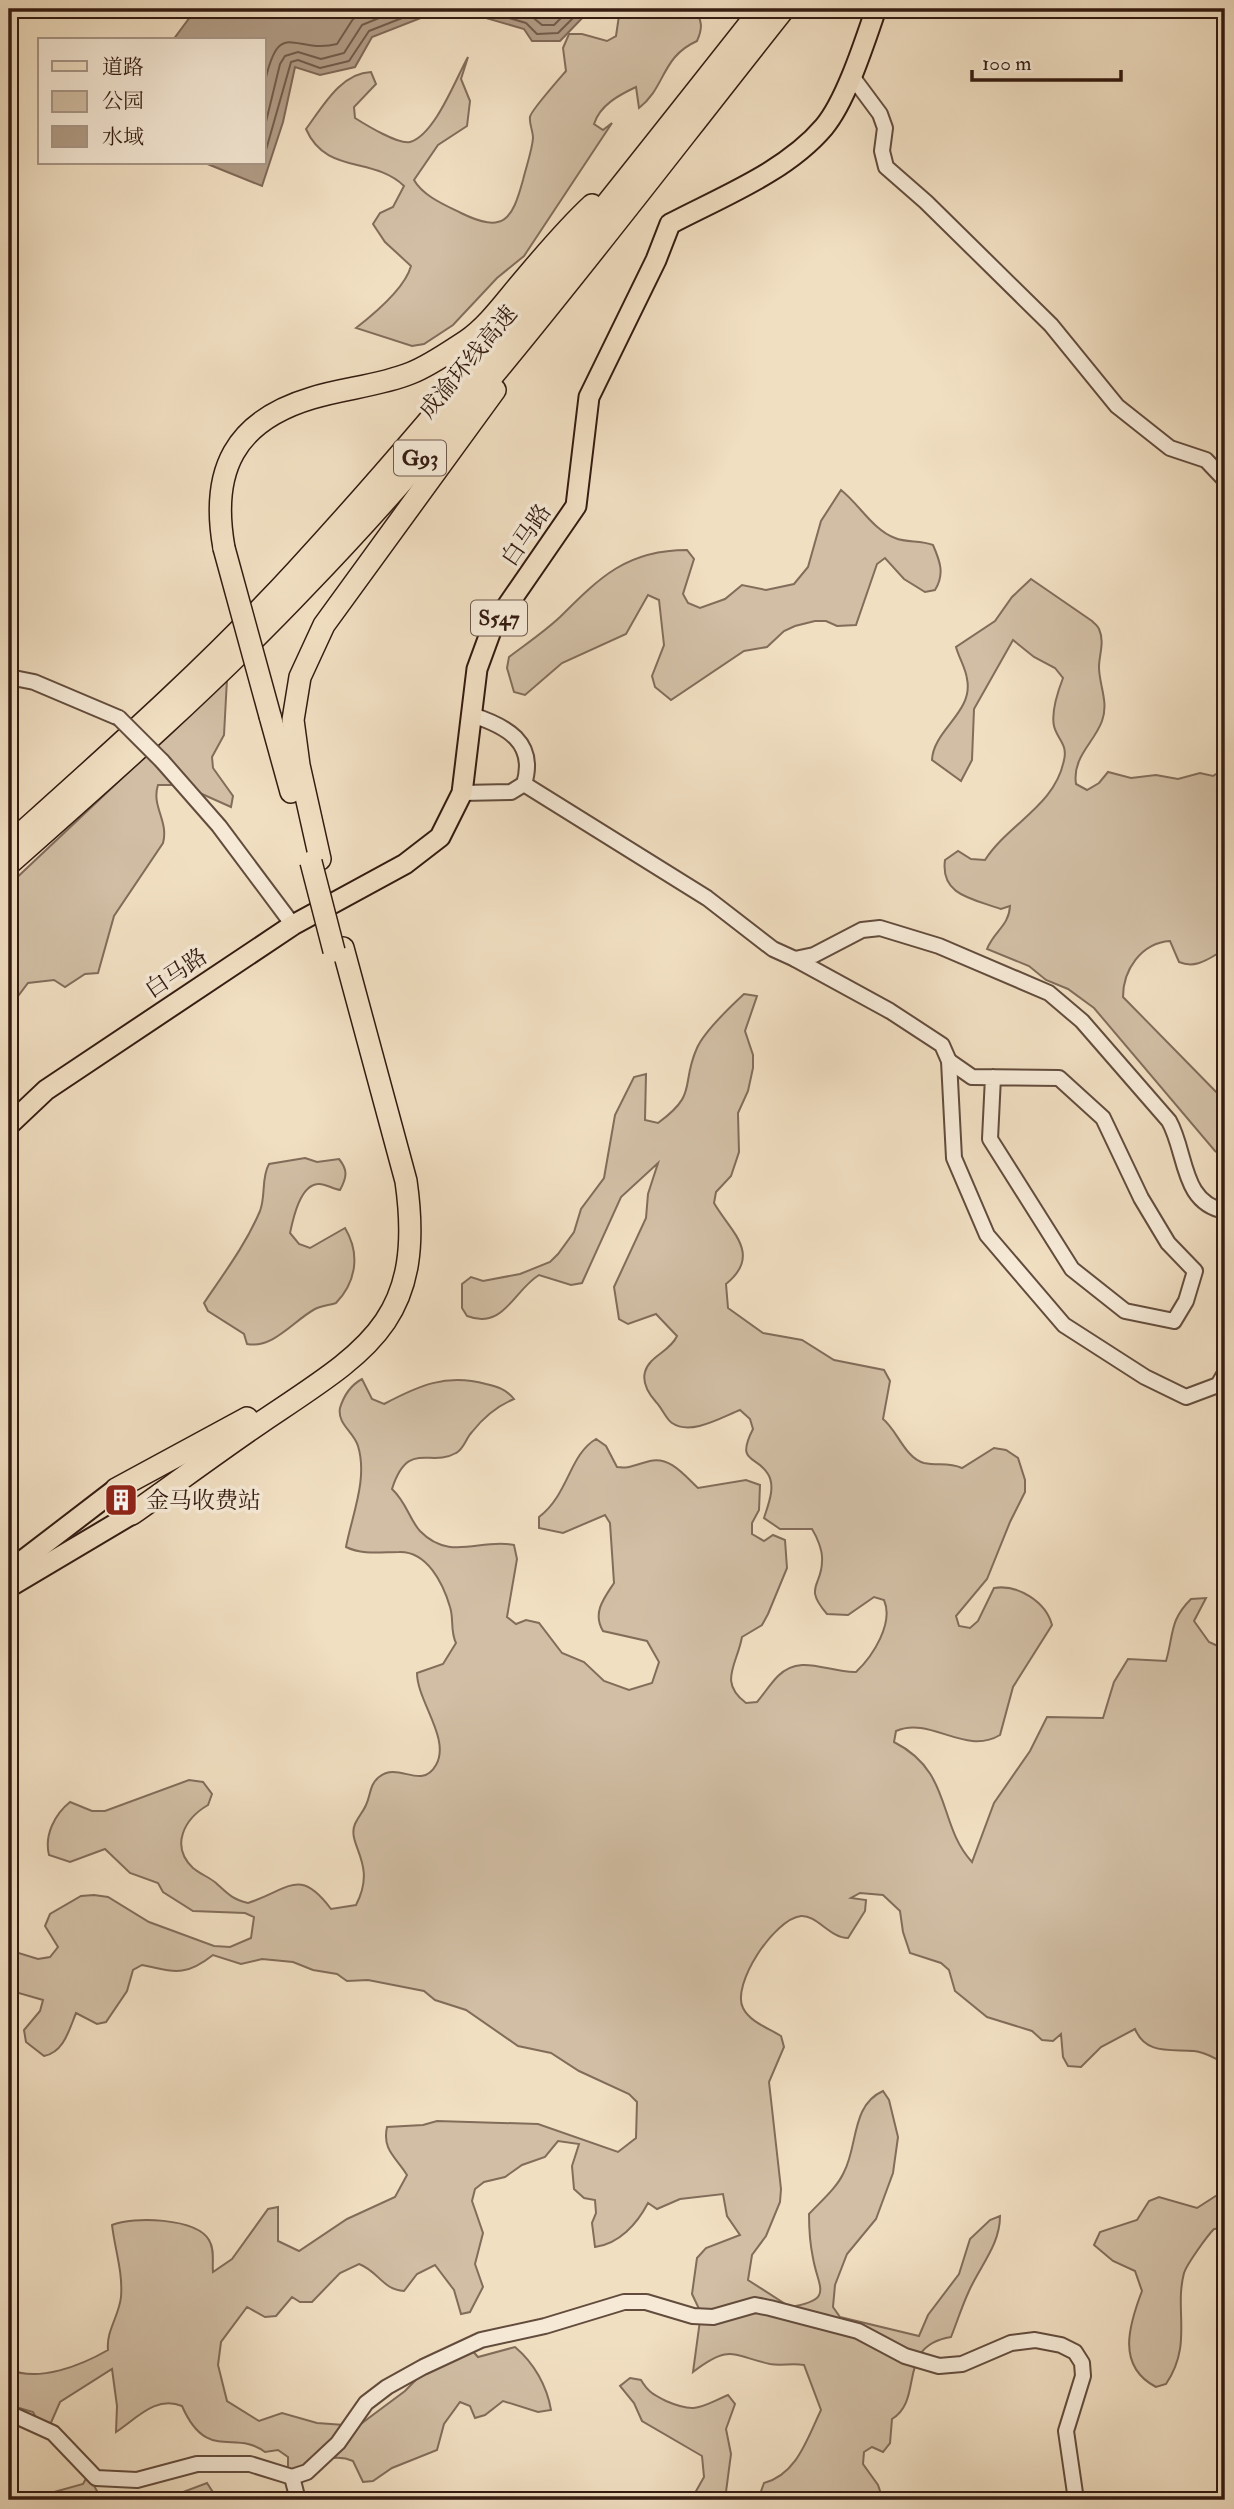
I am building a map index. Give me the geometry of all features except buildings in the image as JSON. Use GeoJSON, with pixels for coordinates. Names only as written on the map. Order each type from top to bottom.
{"type":"FeatureCollection","features":[{"type":"Feature","properties":{"kind":"highway","name":"成渝环线高速"},"geometry":{"type":"LineString","coordinates":[[9,844],[153,714],[294,573],[502,335],[761,9]]}},
{"type":"Feature","properties":{"kind":"highway","name":"成渝环线高速"},"geometry":{"type":"LineString","coordinates":[[9,864],[165,727],[307,585],[454,419],[784,9]]}},
{"type":"Feature","properties":{"kind":"highway"},"geometry":{"type":"LineString","coordinates":[[116,1489],[247,1419],[345,1352],[375,1321],[391,1289],[398,1262],[401,1220],[396,1183],[315,861],[270,716],[224,548],[218,513],[226,472],[238,443],[266,415],[313,398],[411,373],[469,339],[497,311],[562,233],[650,150]]}},
{"type":"Feature","properties":{"kind":"highway"},"geometry":{"type":"LineString","coordinates":[[315,861],[293,720],[300,677],[324,625],[625,209]]}},
{"type":"Feature","properties":{"kind":"highway"},"geometry":{"type":"LineString","coordinates":[[132,1514],[352,1361],[384,1325],[401,1293],[409,1258],[412,1220],[406,1181],[338,949]]}},
{"type":"Feature","properties":{"kind":"main road","name":"白马路"},"geometry":{"type":"LineString","coordinates":[[9,1125],[46,1090],[315,910],[405,864],[440,837],[462,793],[477,669],[492,628],[576,506],[589,397],[656,260],[670,224],[785,162],[825,126],[851,75],[876,9]]}},
{"type":"Feature","properties":{"kind":"main road"},"geometry":{"type":"LineString","coordinates":[[9,1571],[116,1489]]}},
{"type":"Feature","properties":{"kind":"main road"},"geometry":{"type":"LineString","coordinates":[[9,1587],[132,1514]]}},
{"type":"Feature","properties":{"kind":"street"},"geometry":{"type":"LineString","coordinates":[[851,75],[880,114],[885,128],[882,151],[886,167],[1042,315],[1093,373],[1117,406],[1170,447],[1206,460],[1225,480]]}},
{"type":"Feature","properties":{"kind":"street"},"geometry":{"type":"LineString","coordinates":[[9,677],[34,682],[119,718],[162,761],[219,826],[293,925]]}},
{"type":"Feature","properties":{"kind":"street"},"geometry":{"type":"LineString","coordinates":[[462,793],[511,792],[524,784],[529,770],[525,752],[515,735],[497,723],[472,715]]}},
{"type":"Feature","properties":{"kind":"street"},"geometry":{"type":"LineString","coordinates":[[524,784],[698,892],[773,949],[911,1024],[942,1045],[949,1060],[954,1158],[987,1235],[1064,1325],[1145,1377],[1186,1397],[1218,1385],[1225,1373]]}},
{"type":"Feature","properties":{"kind":"street"},"geometry":{"type":"LineString","coordinates":[[795,959],[814,955],[862,930],[880,928],[904,933],[939,946],[1049,993],[1082,1021],[1168,1121],[1179,1140],[1183,1167],[1195,1193],[1212,1209],[1225,1211]]}},
{"type":"Feature","properties":{"kind":"street"},"geometry":{"type":"LineString","coordinates":[[949,1060],[972,1077],[993,1077],[1059,1078],[1103,1118],[1141,1198],[1162,1232],[1195,1271],[1186,1301],[1174,1321],[1125,1311],[1072,1269],[990,1139],[993,1077]]}},
{"type":"Feature","properties":{"kind":"street"},"geometry":{"type":"LineString","coordinates":[[9,2413],[53,2433],[96,2478],[137,2480],[197,2464],[250,2464],[292,2477],[307,2472],[318,2464],[338,2443],[366,2403],[387,2387],[422,2367],[481,2340],[545,2326],[624,2302],[646,2302],[694,2316],[713,2317],[755,2305],[859,2331],[905,2356],[939,2366],[962,2364],[1011,2343],[1035,2340],[1061,2345],[1075,2352],[1082,2363],[1083,2376],[1066,2431],[1076,2500]]}},
{"type":"Feature","properties":{"kind":"street"},"geometry":{"type":"LineString","coordinates":[[292,2477],[298,2500]]}},
{"type":"Feature","properties":{"kind":"green space"},"geometry":{"type":"Polygon","coordinates":[[[620,9],[695,9],[701,25],[699,36],[697,41],[677,55],[648,100],[639,108],[636,87],[617,97],[601,111],[594,124],[603,130],[612,123],[524,256],[497,278],[453,325],[424,344],[412,346],[356,328],[396,292],[411,266],[385,242],[373,224],[380,213],[393,207],[404,186],[378,171],[325,153],[315,143],[306,129],[326,101],[351,78],[371,72],[376,84],[354,107],[355,118],[391,138],[410,142],[428,129],[436,118],[468,57],[461,79],[470,101],[467,126],[438,145],[414,180],[429,195],[448,207],[476,219],[497,222],[510,214],[515,205],[532,143],[530,117],[566,71],[563,48],[569,34],[582,34],[607,41],[616,36],[620,9]]]}},
{"type":"Feature","properties":{"kind":"green space"},"geometry":{"type":"Polygon","coordinates":[[[841,490],[887,534],[900,540],[933,545],[940,568],[940,578],[935,590],[925,592],[904,579],[885,558],[877,564],[856,625],[837,626],[826,621],[815,621],[795,626],[784,631],[767,647],[744,651],[671,700],[655,687],[652,676],[664,645],[659,600],[648,595],[626,634],[562,663],[525,695],[514,692],[507,668],[509,657],[554,622],[602,578],[631,561],[666,551],[687,550],[694,559],[683,594],[688,603],[700,608],[725,599],[742,585],[766,590],[794,584],[808,567],[821,521],[841,490]]]}},
{"type":"Feature","properties":{"kind":"green space"},"geometry":{"type":"Polygon","coordinates":[[[1031,579],[1092,621],[1101,634],[1099,674],[1104,714],[1080,758],[1076,784],[1087,790],[1099,783],[1108,772],[1131,778],[1156,775],[1178,779],[1200,773],[1213,776],[1225,768],[1225,959],[1217,954],[1198,963],[1184,964],[1179,962],[1170,941],[1160,943],[1142,952],[1130,968],[1123,997],[1225,1101],[1225,1158],[1215,1151],[1094,1008],[1068,989],[1046,980],[1029,966],[987,949],[1007,919],[1010,906],[1001,909],[970,899],[953,889],[948,881],[945,860],[958,851],[971,859],[985,860],[1051,790],[1064,760],[1065,750],[1055,731],[1053,720],[1063,678],[1055,668],[1034,657],[1013,640],[974,709],[972,760],[961,781],[932,760],[939,739],[959,711],[968,691],[966,675],[956,647],[995,621],[1012,597],[1031,579]]]}},
{"type":"Feature","properties":{"kind":"green space"},"geometry":{"type":"Polygon","coordinates":[[[227,679],[224,735],[212,757],[213,768],[233,796],[231,807],[182,785],[158,785],[156,793],[164,828],[163,843],[114,916],[98,973],[85,974],[65,987],[54,980],[28,983],[9,1008],[9,885],[227,679]]]}},
{"type":"Feature","properties":{"kind":"green space"},"geometry":{"type":"Polygon","coordinates":[[[744,994],[757,996],[745,1031],[753,1055],[753,1068],[748,1091],[738,1113],[739,1152],[731,1176],[716,1192],[714,1203],[735,1233],[743,1253],[737,1273],[726,1284],[728,1308],[763,1333],[802,1340],[834,1360],[884,1370],[890,1381],[883,1419],[917,1460],[962,1468],[994,1448],[1006,1450],[1018,1458],[1025,1480],[1025,1492],[987,1579],[956,1616],[959,1626],[970,1628],[978,1621],[994,1588],[1003,1587],[1030,1596],[1044,1609],[1052,1625],[1013,1687],[1000,1735],[974,1741],[922,1728],[909,1728],[896,1731],[894,1742],[913,1754],[926,1768],[942,1799],[953,1831],[972,1862],[994,1803],[1030,1751],[1047,1717],[1103,1718],[1114,1682],[1128,1659],[1166,1661],[1179,1614],[1191,1599],[1206,1598],[1194,1621],[1209,1642],[1220,1647],[1225,1644],[1225,2063],[1198,2052],[1152,2047],[1145,2043],[1135,2029],[1101,2047],[1081,2067],[1068,2066],[1063,2057],[1061,2034],[1053,2041],[1042,2040],[1032,2031],[987,2017],[955,1991],[949,1970],[941,1963],[910,1953],[900,1911],[883,1895],[860,1893],[851,1898],[866,1900],[865,1911],[848,1938],[835,1934],[813,1919],[801,1916],[779,1928],[757,1954],[743,1984],[741,1998],[746,2013],[781,2036],[784,2047],[769,2082],[781,2189],[780,2202],[766,2236],[752,2255],[748,2280],[790,2307],[813,2301],[818,2296],[820,2285],[811,2247],[809,2214],[841,2178],[860,2116],[873,2097],[883,2091],[889,2100],[898,2137],[893,2173],[876,2219],[847,2254],[835,2285],[833,2307],[840,2317],[919,2336],[928,2315],[959,2274],[970,2239],[990,2220],[1000,2216],[993,2246],[969,2291],[951,2337],[934,2342],[923,2351],[916,2362],[907,2399],[902,2410],[892,2419],[890,2443],[883,2452],[872,2447],[864,2452],[863,2464],[878,2485],[883,2500],[764,2500],[760,2494],[764,2483],[785,2472],[793,2464],[821,2410],[804,2365],[770,2364],[731,2354],[715,2358],[693,2372],[701,2313],[692,2294],[697,2258],[706,2248],[740,2235],[727,2216],[723,2194],[680,2199],[657,2209],[648,2203],[626,2232],[612,2242],[595,2247],[592,2223],[596,2213],[595,2200],[584,2198],[574,2189],[572,2166],[579,2144],[558,2141],[545,2157],[522,2165],[505,2177],[484,2182],[475,2189],[472,2201],[483,2233],[475,2264],[483,2287],[470,2312],[461,2314],[454,2290],[435,2265],[417,2274],[404,2291],[386,2284],[359,2264],[340,2273],[312,2302],[300,2302],[292,2297],[276,2316],[265,2317],[247,2307],[221,2342],[218,2365],[227,2401],[259,2421],[282,2413],[317,2423],[358,2426],[405,2391],[447,2348],[470,2348],[478,2357],[515,2347],[539,2376],[551,2410],[538,2412],[503,2401],[485,2415],[475,2418],[470,2406],[460,2402],[444,2424],[437,2450],[392,2468],[373,2481],[363,2482],[353,2461],[331,2458],[296,2473],[288,2467],[288,2457],[278,2450],[265,2452],[243,2443],[211,2440],[201,2434],[182,2406],[173,2403],[147,2410],[116,2432],[117,2406],[112,2369],[60,2402],[50,2425],[38,2421],[33,2412],[9,2405],[9,2369],[21,2373],[46,2373],[73,2366],[108,2350],[109,2336],[121,2297],[120,2270],[112,2225],[148,2220],[191,2227],[202,2233],[211,2244],[213,2272],[232,2259],[268,2209],[278,2207],[278,2241],[299,2251],[347,2219],[395,2197],[407,2175],[388,2148],[387,2127],[423,2125],[437,2121],[538,2124],[618,2152],[636,2138],[637,2102],[629,2094],[579,2071],[551,2053],[518,2046],[466,2010],[435,2000],[424,1991],[368,1980],[347,1981],[337,1974],[313,1970],[293,1962],[262,1959],[241,1964],[213,1955],[187,1970],[142,1965],[133,1970],[127,1991],[106,2022],[97,2024],[76,2013],[61,2045],[51,2054],[44,2056],[26,2042],[24,2030],[40,2011],[43,2000],[15,1992],[9,1984],[9,1950],[38,1959],[50,1957],[58,1947],[45,1926],[50,1914],[81,1896],[94,1895],[108,1897],[149,1922],[214,1946],[230,1947],[251,1938],[254,1917],[245,1913],[193,1911],[163,1892],[158,1883],[130,1873],[105,1849],[70,1862],[49,1855],[49,1833],[60,1813],[70,1802],[92,1811],[105,1811],[189,1780],[203,1782],[212,1794],[208,1805],[187,1825],[181,1842],[182,1851],[193,1868],[230,1896],[248,1903],[284,1888],[301,1885],[320,1896],[331,1909],[356,1905],[364,1878],[354,1840],[355,1824],[366,1805],[373,1783],[379,1777],[394,1772],[424,1776],[436,1765],[439,1755],[437,1732],[422,1696],[417,1673],[443,1664],[456,1643],[447,1598],[426,1563],[409,1553],[365,1552],[346,1547],[358,1497],[361,1459],[356,1441],[341,1419],[340,1408],[348,1391],[362,1379],[372,1399],[384,1404],[433,1383],[458,1380],[498,1387],[514,1399],[486,1417],[456,1453],[446,1457],[420,1458],[405,1464],[392,1489],[416,1526],[431,1540],[454,1547],[514,1545],[517,1559],[507,1617],[516,1624],[526,1620],[539,1623],[562,1653],[584,1662],[604,1681],[629,1690],[652,1683],[659,1662],[647,1641],[603,1631],[600,1624],[601,1606],[614,1583],[610,1523],[605,1515],[563,1533],[539,1528],[539,1517],[557,1497],[580,1455],[596,1439],[606,1446],[617,1467],[630,1467],[657,1460],[677,1468],[698,1488],[746,1480],[760,1485],[759,1510],[752,1523],[752,1534],[764,1541],[773,1535],[785,1540],[787,1568],[762,1625],[742,1637],[731,1680],[733,1688],[746,1703],[757,1702],[787,1669],[805,1665],[856,1672],[869,1657],[884,1629],[884,1600],[874,1597],[848,1615],[827,1614],[820,1605],[815,1587],[822,1557],[812,1529],[780,1529],[764,1518],[771,1485],[768,1474],[747,1454],[746,1448],[753,1429],[750,1419],[740,1410],[706,1424],[680,1426],[668,1419],[647,1388],[644,1376],[647,1367],[677,1336],[656,1314],[628,1324],[619,1319],[614,1287],[646,1218],[648,1194],[658,1163],[621,1197],[582,1283],[571,1285],[539,1275],[507,1307],[490,1318],[467,1316],[462,1308],[462,1284],[471,1277],[483,1281],[520,1274],[550,1262],[558,1254],[574,1232],[581,1209],[604,1178],[615,1115],[634,1077],[646,1074],[645,1120],[658,1123],[671,1113],[684,1096],[692,1061],[700,1042],[744,994]]]}},
{"type":"Feature","properties":{"kind":"green space"},"geometry":{"type":"Polygon","coordinates":[[[305,1158],[317,1162],[339,1159],[345,1170],[345,1177],[340,1190],[320,1184],[306,1190],[298,1204],[290,1233],[299,1244],[310,1248],[345,1228],[353,1247],[352,1276],[336,1303],[315,1309],[266,1342],[247,1344],[244,1334],[208,1311],[204,1303],[254,1224],[262,1205],[269,1164],[305,1158]]]}},
{"type":"Feature","properties":{"kind":"green space"},"geometry":{"type":"Polygon","coordinates":[[[1225,2190],[1225,2228],[1214,2229],[1184,2273],[1181,2287],[1179,2355],[1166,2384],[1156,2387],[1143,2378],[1135,2368],[1131,2356],[1130,2331],[1142,2291],[1135,2271],[1113,2261],[1094,2245],[1100,2232],[1137,2220],[1149,2201],[1159,2197],[1197,2208],[1225,2190]]]}},
{"type":"Feature","properties":{"kind":"green space"},"geometry":{"type":"Polygon","coordinates":[[[630,2378],[641,2380],[655,2395],[684,2407],[704,2406],[728,2395],[735,2404],[726,2429],[731,2454],[726,2492],[714,2500],[691,2500],[704,2477],[702,2456],[642,2421],[634,2403],[620,2386],[630,2378]]]}},
{"type":"Feature","properties":{"kind":"green space"},"geometry":{"type":"Polygon","coordinates":[[[88,2475],[102,2500],[9,2500],[9,2496],[29,2499],[83,2484],[88,2475]]]}},
{"type":"Feature","properties":{"kind":"green space"},"geometry":{"type":"Polygon","coordinates":[[[207,2483],[218,2500],[172,2500],[175,2495],[207,2483]]]}},
{"type":"Feature","properties":{"kind":"water"},"geometry":{"type":"Polygon","coordinates":[[[196,9],[591,9],[560,41],[532,41],[524,29],[469,13],[436,12],[372,37],[355,67],[320,75],[295,67],[283,122],[262,186],[207,164],[266,164],[266,38],[174,38],[196,9]]]}},
{"type":"Feature","properties":{"kind":"place","name":"金马收费站"},"geometry":{"type":"Point","coordinates":[121,1500]}}]}
